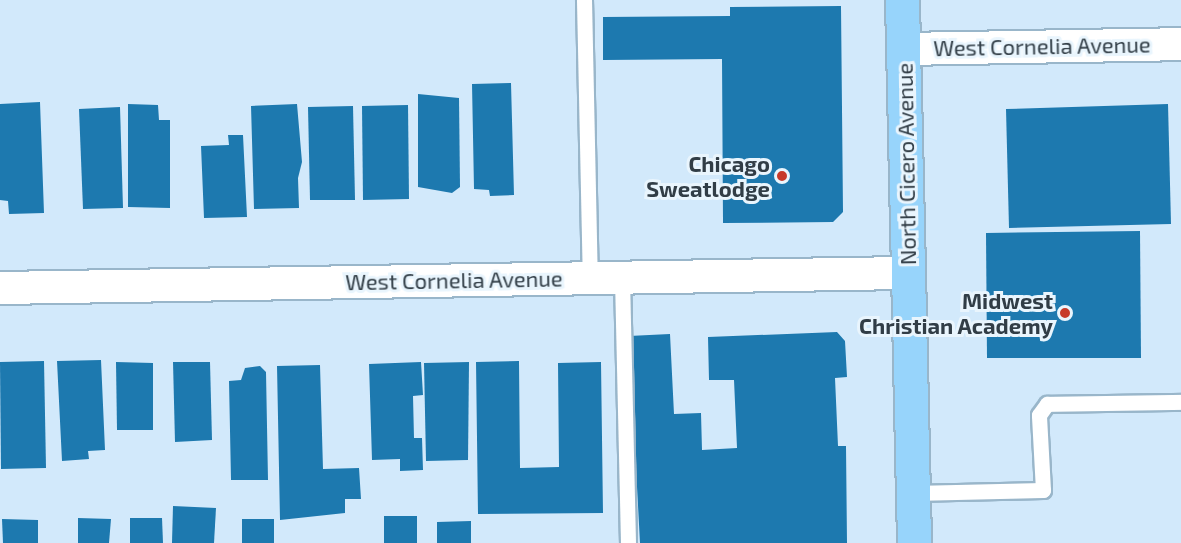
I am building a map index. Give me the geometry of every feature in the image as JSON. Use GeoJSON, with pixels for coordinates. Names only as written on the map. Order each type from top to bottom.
{"type":"FeatureCollection","features":[{"type":"Feature","properties":{"kind":"main road","name":"North Cicero Avenue"},"geometry":{"type":"LineString","coordinates":[[902,0],[914,543]]}},
{"type":"Feature","properties":{"kind":"street","name":"West Cornelia Avenue"},"geometry":{"type":"LineString","coordinates":[[903,49],[1181,44]]}},
{"type":"Feature","properties":{"kind":"street","name":"West Cornelia Avenue"},"geometry":{"type":"LineString","coordinates":[[0,288],[908,273]]}},
{"type":"Feature","properties":{"kind":"lane"},"geometry":{"type":"LineString","coordinates":[[584,0],[590,278]]}},
{"type":"Feature","properties":{"kind":"lane"},"geometry":{"type":"LineString","coordinates":[[622,278],[628,543]]}},
{"type":"Feature","properties":{"kind":"lane"},"geometry":{"type":"LineString","coordinates":[[913,493],[1043,490],[1039,416],[1047,404],[1181,402]]}},
{"type":"Feature","properties":{"kind":"building"},"geometry":{"type":"Polygon","coordinates":[[[841,6],[843,212],[833,222],[723,223],[722,59],[603,60],[603,17],[730,16],[730,7],[841,6]]]}},
{"type":"Feature","properties":{"kind":"building"},"geometry":{"type":"Polygon","coordinates":[[[511,83],[514,195],[490,196],[489,190],[474,189],[472,84],[511,83]]]}},
{"type":"Feature","properties":{"kind":"building"},"geometry":{"type":"Polygon","coordinates":[[[418,94],[459,98],[460,187],[452,193],[418,187],[418,94]]]}},
{"type":"Feature","properties":{"kind":"building"},"geometry":{"type":"Polygon","coordinates":[[[40,102],[44,213],[9,214],[8,201],[0,200],[0,104],[40,102]]]}},
{"type":"Feature","properties":{"kind":"building"},"geometry":{"type":"Polygon","coordinates":[[[128,104],[158,105],[159,120],[170,120],[170,208],[128,207],[128,104]]]}},
{"type":"Feature","properties":{"kind":"building"},"geometry":{"type":"Polygon","coordinates":[[[297,104],[302,162],[298,178],[299,208],[254,209],[251,106],[297,104]]]}},
{"type":"Feature","properties":{"kind":"building"},"geometry":{"type":"Polygon","coordinates":[[[1168,104],[1171,224],[1009,228],[1006,109],[1168,104]]]}},
{"type":"Feature","properties":{"kind":"building"},"geometry":{"type":"Polygon","coordinates":[[[408,105],[409,199],[363,200],[362,106],[408,105]]]}},
{"type":"Feature","properties":{"kind":"building"},"geometry":{"type":"Polygon","coordinates":[[[353,106],[355,200],[310,200],[308,107],[353,106]]]}},
{"type":"Feature","properties":{"kind":"building"},"geometry":{"type":"Polygon","coordinates":[[[120,107],[123,208],[83,209],[79,109],[120,107]]]}},
{"type":"Feature","properties":{"kind":"building"},"geometry":{"type":"Polygon","coordinates":[[[228,135],[243,135],[247,217],[204,218],[201,146],[229,145],[228,135]]]}},
{"type":"Feature","properties":{"kind":"building"},"geometry":{"type":"Polygon","coordinates":[[[1140,231],[1141,358],[987,358],[986,233],[1140,231]]]}},
{"type":"Feature","properties":{"kind":"building"},"geometry":{"type":"Polygon","coordinates":[[[837,332],[845,341],[847,377],[835,378],[838,446],[846,446],[847,543],[640,543],[629,336],[670,334],[674,414],[701,413],[702,450],[737,448],[734,380],[709,380],[708,337],[837,332]]]}},
{"type":"Feature","properties":{"kind":"building"},"geometry":{"type":"Polygon","coordinates":[[[101,360],[105,450],[88,451],[89,459],[62,461],[57,361],[101,360]]]}},
{"type":"Feature","properties":{"kind":"building"},"geometry":{"type":"Polygon","coordinates":[[[44,361],[46,468],[1,469],[0,362],[44,361]]]}},
{"type":"Feature","properties":{"kind":"building"},"geometry":{"type":"Polygon","coordinates":[[[519,361],[520,468],[559,467],[558,363],[601,362],[603,513],[478,514],[476,362],[519,361]]]}},
{"type":"Feature","properties":{"kind":"building"},"geometry":{"type":"Polygon","coordinates":[[[116,362],[153,363],[153,430],[117,430],[116,362]]]}},
{"type":"Feature","properties":{"kind":"building"},"geometry":{"type":"Polygon","coordinates":[[[173,362],[210,362],[212,440],[175,442],[173,362]]]}},
{"type":"Feature","properties":{"kind":"building"},"geometry":{"type":"Polygon","coordinates":[[[421,362],[423,395],[413,396],[414,438],[422,438],[423,470],[400,471],[400,459],[372,460],[369,364],[421,362]]]}},
{"type":"Feature","properties":{"kind":"building"},"geometry":{"type":"Polygon","coordinates":[[[469,362],[468,460],[426,461],[424,363],[469,362]]]}},
{"type":"Feature","properties":{"kind":"building"},"geometry":{"type":"Polygon","coordinates":[[[320,365],[323,469],[359,468],[361,499],[345,499],[345,513],[280,520],[277,366],[320,365]]]}},
{"type":"Feature","properties":{"kind":"building"},"geometry":{"type":"Polygon","coordinates":[[[260,366],[266,372],[268,480],[231,480],[229,381],[241,380],[245,368],[260,366]]]}},
{"type":"Feature","properties":{"kind":"building"},"geometry":{"type":"Polygon","coordinates":[[[173,506],[216,508],[214,543],[172,543],[173,506]]]}},
{"type":"Feature","properties":{"kind":"building"},"geometry":{"type":"Polygon","coordinates":[[[384,516],[417,516],[417,543],[384,543],[384,516]]]}},
{"type":"Feature","properties":{"kind":"building"},"geometry":{"type":"Polygon","coordinates":[[[78,518],[111,519],[109,543],[78,543],[78,518]]]}},
{"type":"Feature","properties":{"kind":"building"},"geometry":{"type":"Polygon","coordinates":[[[130,518],[162,518],[163,543],[130,543],[130,518]]]}},
{"type":"Feature","properties":{"kind":"building"},"geometry":{"type":"Polygon","coordinates":[[[2,519],[38,520],[38,543],[3,543],[2,519]]]}},
{"type":"Feature","properties":{"kind":"building"},"geometry":{"type":"Polygon","coordinates":[[[242,519],[274,519],[274,543],[242,543],[242,519]]]}},
{"type":"Feature","properties":{"kind":"building"},"geometry":{"type":"Polygon","coordinates":[[[471,521],[471,543],[437,543],[437,522],[471,521]]]}},
{"type":"Feature","properties":{"kind":"place","name":"Chicago Sweatlodge"},"geometry":{"type":"Point","coordinates":[782,176]}},
{"type":"Feature","properties":{"kind":"place","name":"Midwest Christian Academy"},"geometry":{"type":"Point","coordinates":[1065,313]}}]}
